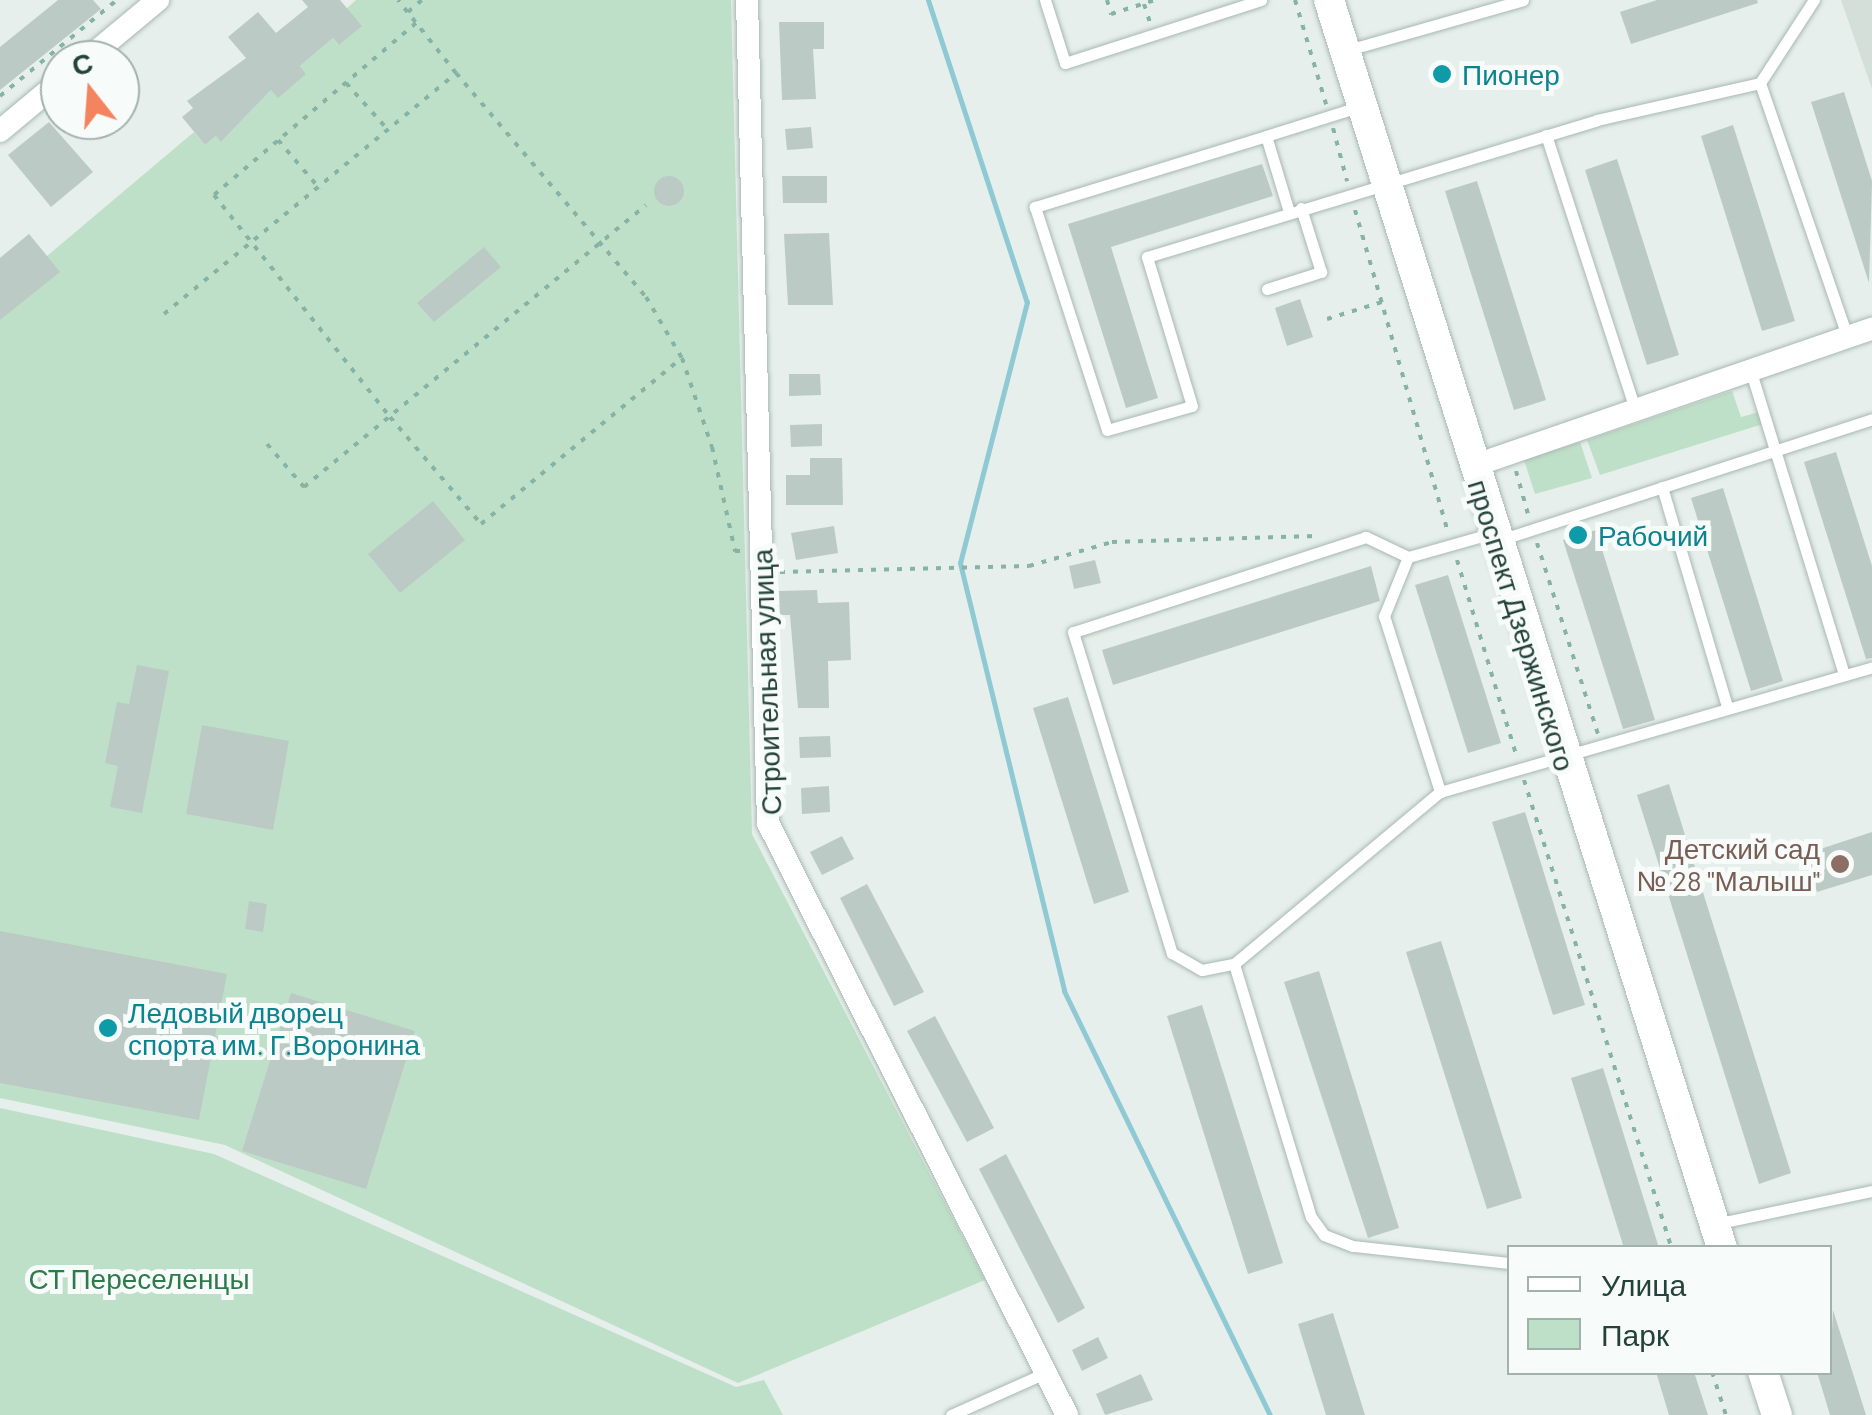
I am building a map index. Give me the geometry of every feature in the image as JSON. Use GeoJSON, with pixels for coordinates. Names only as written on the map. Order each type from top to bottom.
{"type":"FeatureCollection","features":[{"type":"Feature","properties":{"kind":"street"},"geometry":{"type":"LineString","coordinates":[[110,40],[158,0]]}},
{"type":"Feature","properties":{"kind":"street","name":"Строительная улица"},"geometry":{"type":"LineString","coordinates":[[747,0],[768,823],[1067,1415]]}},
{"type":"Feature","properties":{"kind":"street","name":"проспект Дзержинского"},"geometry":{"type":"LineString","coordinates":[[1329,0],[1494,537],[1719,1236]]}},
{"type":"Feature","properties":{"kind":"street"},"geometry":{"type":"LineString","coordinates":[[0,131],[40,98]]}},
{"type":"Feature","properties":{"kind":"street"},"geometry":{"type":"LineString","coordinates":[[1473,466],[1872,329]]}},
{"type":"Feature","properties":{"kind":"street"},"geometry":{"type":"LineString","coordinates":[[1764,1375],[1777,1415]]}},
{"type":"Feature","properties":{"kind":"lane"},"geometry":{"type":"LineString","coordinates":[[1045,0],[1065,63],[1258,0]]}},
{"type":"Feature","properties":{"kind":"lane"},"geometry":{"type":"LineString","coordinates":[[1361,106],[1035,208],[1106,430],[1192,406],[1146,257],[1546,135],[1760,83],[1814,0]]}},
{"type":"Feature","properties":{"kind":"lane"},"geometry":{"type":"LineString","coordinates":[[1344,52],[1515,1]]}},
{"type":"Feature","properties":{"kind":"lane"},"geometry":{"type":"LineString","coordinates":[[1760,83],[1848,338]]}},
{"type":"Feature","properties":{"kind":"lane"},"geometry":{"type":"LineString","coordinates":[[1546,135],[1636,412]]}},
{"type":"Feature","properties":{"kind":"lane"},"geometry":{"type":"LineString","coordinates":[[1266,136],[1320,272],[1267,290]]}},
{"type":"Feature","properties":{"kind":"lane"},"geometry":{"type":"LineString","coordinates":[[1751,372],[1844,674]]}},
{"type":"Feature","properties":{"kind":"lane"},"geometry":{"type":"LineString","coordinates":[[1872,420],[1533,529],[1452,544],[1408,557],[1366,537],[1073,632],[1172,953],[1202,970],[1234,964],[1440,792],[1562,752],[1872,666]]}},
{"type":"Feature","properties":{"kind":"lane"},"geometry":{"type":"LineString","coordinates":[[1662,487],[1727,706]]}},
{"type":"Feature","properties":{"kind":"lane"},"geometry":{"type":"LineString","coordinates":[[1408,557],[1384,616],[1440,792]]}},
{"type":"Feature","properties":{"kind":"lane"},"geometry":{"type":"LineString","coordinates":[[1234,964],[1311,1218],[1324,1235],[1353,1246],[1507,1263]]}},
{"type":"Feature","properties":{"kind":"lane"},"geometry":{"type":"LineString","coordinates":[[1719,1236],[1872,1191]]}},
{"type":"Feature","properties":{"kind":"lane"},"geometry":{"type":"LineString","coordinates":[[950,1415],[1045,1374]]}},
{"type":"Feature","properties":{"kind":"path"},"geometry":{"type":"LineString","coordinates":[[0,96],[117,0]]}},
{"type":"Feature","properties":{"kind":"path"},"geometry":{"type":"LineString","coordinates":[[398,0],[646,297],[682,358],[712,446],[735,551],[762,562],[994,568],[1029,566],[1112,542],[1328,536]]}},
{"type":"Feature","properties":{"kind":"path"},"geometry":{"type":"LineString","coordinates":[[408,12],[422,0]]}},
{"type":"Feature","properties":{"kind":"path"},"geometry":{"type":"LineString","coordinates":[[1107,0],[1112,14],[1155,0]]}},
{"type":"Feature","properties":{"kind":"path"},"geometry":{"type":"LineString","coordinates":[[1294,0],[1452,544],[1671,1245]]}},
{"type":"Feature","properties":{"kind":"path"},"geometry":{"type":"LineString","coordinates":[[416,23],[214,196],[255,242],[390,418],[481,524],[682,358]]}},
{"type":"Feature","properties":{"kind":"path"},"geometry":{"type":"LineString","coordinates":[[164,314],[456,73]]}},
{"type":"Feature","properties":{"kind":"path"},"geometry":{"type":"LineString","coordinates":[[346,82],[389,131]]}},
{"type":"Feature","properties":{"kind":"path"},"geometry":{"type":"LineString","coordinates":[[278,140],[320,189]]}},
{"type":"Feature","properties":{"kind":"path"},"geometry":{"type":"LineString","coordinates":[[267,444],[304,487],[646,205]]}},
{"type":"Feature","properties":{"kind":"path"},"geometry":{"type":"LineString","coordinates":[[1328,319],[1382,302]]}},
{"type":"Feature","properties":{"kind":"path"},"geometry":{"type":"LineString","coordinates":[[1511,452],[1601,741]]}},
{"type":"Feature","properties":{"kind":"path"},"geometry":{"type":"LineString","coordinates":[[1713,1375],[1726,1415]]}},
{"type":"Feature","properties":{"kind":"shaded area"},"geometry":{"type":"Polygon","coordinates":[[[1841,0],[1872,0],[1872,89],[1841,0]]]}},
{"type":"Feature","properties":{"kind":"green space"},"geometry":{"type":"Polygon","coordinates":[[[356,0],[731,0],[752,834],[985,1280],[738,1383],[225,1145],[0,1098],[0,258],[29,234],[47,256],[194,132],[205,145],[216,136],[222,141],[271,90],[306,74],[300,66],[333,38],[339,45],[347,8],[356,0]]]}},
{"type":"Feature","properties":{"kind":"green space"},"geometry":{"type":"Polygon","coordinates":[[[1732,391],[1741,417],[1759,412],[1763,424],[1600,475],[1587,440],[1732,391]]]}},
{"type":"Feature","properties":{"kind":"green space"},"geometry":{"type":"Polygon","coordinates":[[[1580,442],[1592,478],[1535,494],[1524,460],[1580,442]]]}},
{"type":"Feature","properties":{"kind":"green space","name":"СТ Переселенцы"},"geometry":{"type":"Polygon","coordinates":[[[0,1108],[214,1154],[736,1387],[764,1380],[783,1415],[0,1415],[0,1108]]]}},
{"type":"Feature","properties":{"kind":"building"},"geometry":{"type":"Polygon","coordinates":[[[58,0],[93,0],[101,9],[62,40],[40,40],[40,58],[0,90],[0,47],[58,0]]]}},
{"type":"Feature","properties":{"kind":"building"},"geometry":{"type":"Polygon","coordinates":[[[302,0],[340,0],[362,26],[339,45],[333,38],[300,66],[306,74],[278,98],[271,90],[221,142],[216,136],[205,145],[182,117],[193,108],[187,101],[246,58],[228,37],[258,12],[276,33],[308,7],[302,0]]]}},
{"type":"Feature","properties":{"kind":"building"},"geometry":{"type":"Polygon","coordinates":[[[1657,0],[1758,3],[1631,44],[1620,12],[1657,0]]]}},
{"type":"Feature","properties":{"kind":"building"},"geometry":{"type":"Polygon","coordinates":[[[779,22],[824,22],[824,49],[813,49],[816,99],[782,100],[779,22]]]}},
{"type":"Feature","properties":{"kind":"building"},"geometry":{"type":"Polygon","coordinates":[[[1844,92],[1872,181],[1869,283],[1811,102],[1844,92]]]}},
{"type":"Feature","properties":{"kind":"building"},"geometry":{"type":"Polygon","coordinates":[[[1733,125],[1795,321],[1762,331],[1701,136],[1733,125]]]}},
{"type":"Feature","properties":{"kind":"building"},"geometry":{"type":"Polygon","coordinates":[[[811,127],[813,148],[787,150],[785,129],[811,127]]]}},
{"type":"Feature","properties":{"kind":"building"},"geometry":{"type":"Polygon","coordinates":[[[40,129],[40,140],[65,140],[93,172],[51,207],[8,155],[40,129]]]}},
{"type":"Feature","properties":{"kind":"building"},"geometry":{"type":"Polygon","coordinates":[[[1617,159],[1679,355],[1647,365],[1585,170],[1617,159]]]}},
{"type":"Feature","properties":{"kind":"building"},"geometry":{"type":"Polygon","coordinates":[[[1262,164],[1273,196],[1111,247],[1158,398],[1126,408],[1068,224],[1262,164]]]}},
{"type":"Feature","properties":{"kind":"building"},"geometry":{"type":"Polygon","coordinates":[[[669,176],[680,180],[684,191],[680,202],[669,206],[658,202],[654,191],[658,180],[669,176]]]}},
{"type":"Feature","properties":{"kind":"building"},"geometry":{"type":"Polygon","coordinates":[[[782,176],[827,176],[827,203],[783,203],[782,176]]]}},
{"type":"Feature","properties":{"kind":"building"},"geometry":{"type":"Polygon","coordinates":[[[1477,181],[1546,400],[1514,410],[1445,191],[1477,181]]]}},
{"type":"Feature","properties":{"kind":"building"},"geometry":{"type":"Polygon","coordinates":[[[829,233],[833,305],[788,305],[784,234],[829,233]]]}},
{"type":"Feature","properties":{"kind":"building"},"geometry":{"type":"Polygon","coordinates":[[[29,234],[60,272],[0,320],[0,258],[29,234]]]}},
{"type":"Feature","properties":{"kind":"building"},"geometry":{"type":"Polygon","coordinates":[[[484,247],[501,267],[434,322],[417,303],[484,247]]]}},
{"type":"Feature","properties":{"kind":"building"},"geometry":{"type":"Polygon","coordinates":[[[1300,299],[1313,337],[1287,346],[1275,308],[1300,299]]]}},
{"type":"Feature","properties":{"kind":"building"},"geometry":{"type":"Polygon","coordinates":[[[789,374],[820,374],[821,395],[789,396],[789,374]]]}},
{"type":"Feature","properties":{"kind":"building"},"geometry":{"type":"Polygon","coordinates":[[[822,424],[822,446],[791,447],[790,425],[822,424]]]}},
{"type":"Feature","properties":{"kind":"building"},"geometry":{"type":"Polygon","coordinates":[[[1836,452],[1872,566],[1872,658],[1866,659],[1804,462],[1836,452]]]}},
{"type":"Feature","properties":{"kind":"building"},"geometry":{"type":"Polygon","coordinates":[[[810,458],[842,458],[843,505],[786,505],[786,475],[810,475],[810,458]]]}},
{"type":"Feature","properties":{"kind":"building"},"geometry":{"type":"Polygon","coordinates":[[[1723,488],[1783,681],[1751,691],[1691,498],[1723,488]]]}},
{"type":"Feature","properties":{"kind":"building"},"geometry":{"type":"Polygon","coordinates":[[[433,501],[465,540],[400,593],[368,554],[433,501]]]}},
{"type":"Feature","properties":{"kind":"building"},"geometry":{"type":"Polygon","coordinates":[[[834,526],[838,553],[796,560],[791,533],[834,526]]]}},
{"type":"Feature","properties":{"kind":"building"},"geometry":{"type":"Polygon","coordinates":[[[1596,530],[1655,720],[1623,729],[1563,540],[1596,530]]]}},
{"type":"Feature","properties":{"kind":"building"},"geometry":{"type":"Polygon","coordinates":[[[1095,560],[1101,583],[1074,589],[1069,566],[1095,560]]]}},
{"type":"Feature","properties":{"kind":"building"},"geometry":{"type":"Polygon","coordinates":[[[1371,566],[1380,601],[1113,685],[1102,650],[1371,566]]]}},
{"type":"Feature","properties":{"kind":"building"},"geometry":{"type":"Polygon","coordinates":[[[1448,575],[1501,743],[1468,753],[1415,585],[1448,575]]]}},
{"type":"Feature","properties":{"kind":"building"},"geometry":{"type":"Polygon","coordinates":[[[817,590],[818,603],[849,602],[851,660],[828,661],[829,708],[798,708],[790,615],[780,615],[779,591],[817,590]]]}},
{"type":"Feature","properties":{"kind":"building"},"geometry":{"type":"Polygon","coordinates":[[[137,665],[169,671],[142,813],[110,807],[118,766],[105,763],[117,702],[129,704],[137,665]]]}},
{"type":"Feature","properties":{"kind":"building"},"geometry":{"type":"Polygon","coordinates":[[[1068,697],[1129,892],[1094,904],[1033,708],[1068,697]]]}},
{"type":"Feature","properties":{"kind":"building"},"geometry":{"type":"Polygon","coordinates":[[[202,725],[289,741],[273,830],[186,814],[202,725]]]}},
{"type":"Feature","properties":{"kind":"building"},"geometry":{"type":"Polygon","coordinates":[[[830,736],[831,757],[800,758],[799,737],[830,736]]]}},
{"type":"Feature","properties":{"kind":"building"},"geometry":{"type":"Polygon","coordinates":[[[1669,784],[1791,1173],[1759,1184],[1637,795],[1669,784]]]}},
{"type":"Feature","properties":{"kind":"building"},"geometry":{"type":"Polygon","coordinates":[[[829,786],[830,812],[802,814],[801,788],[829,786]]]}},
{"type":"Feature","properties":{"kind":"building"},"geometry":{"type":"Polygon","coordinates":[[[1525,812],[1585,1005],[1553,1015],[1492,822],[1525,812]]]}},
{"type":"Feature","properties":{"kind":"building","name":"Детский сад № 28 \"Малыш\""},"geometry":{"type":"Polygon","coordinates":[[[1872,832],[1872,875],[1817,892],[1805,854],[1872,832]]]}},
{"type":"Feature","properties":{"kind":"building"},"geometry":{"type":"Polygon","coordinates":[[[842,836],[854,859],[822,875],[810,852],[842,836]]]}},
{"type":"Feature","properties":{"kind":"building"},"geometry":{"type":"Polygon","coordinates":[[[867,884],[924,992],[894,1006],[840,898],[867,884]]]}},
{"type":"Feature","properties":{"kind":"building"},"geometry":{"type":"Polygon","coordinates":[[[249,901],[267,904],[263,932],[245,929],[249,901]]]}},
{"type":"Feature","properties":{"kind":"building","name":"Ледовый дворец спорта им. Г.Воронина"},"geometry":{"type":"Polygon","coordinates":[[[0,931],[227,974],[199,1120],[0,1083],[0,931]]]}},
{"type":"Feature","properties":{"kind":"building"},"geometry":{"type":"Polygon","coordinates":[[[1441,941],[1522,1198],[1487,1209],[1406,952],[1441,941]]]}},
{"type":"Feature","properties":{"kind":"building"},"geometry":{"type":"Polygon","coordinates":[[[1319,971],[1399,1228],[1368,1238],[1284,982],[1319,971]]]}},
{"type":"Feature","properties":{"kind":"building"},"geometry":{"type":"Polygon","coordinates":[[[291,993],[415,1031],[366,1189],[242,1151],[291,993]]]}},
{"type":"Feature","properties":{"kind":"building"},"geometry":{"type":"Polygon","coordinates":[[[1202,1005],[1283,1263],[1248,1274],[1167,1016],[1202,1005]]]}},
{"type":"Feature","properties":{"kind":"building"},"geometry":{"type":"Polygon","coordinates":[[[935,1016],[994,1128],[967,1142],[907,1031],[935,1016]]]}},
{"type":"Feature","properties":{"kind":"building"},"geometry":{"type":"Polygon","coordinates":[[[1603,1068],[1658,1245],[1623,1245],[1571,1078],[1603,1068]]]}},
{"type":"Feature","properties":{"kind":"building"},"geometry":{"type":"Polygon","coordinates":[[[1006,1154],[1085,1308],[1058,1323],[979,1169],[1006,1154]]]}},
{"type":"Feature","properties":{"kind":"building"},"geometry":{"type":"Polygon","coordinates":[[[1833,1310],[1866,1415],[1830,1415],[1818,1375],[1832,1375],[1833,1310]]]}},
{"type":"Feature","properties":{"kind":"building"},"geometry":{"type":"Polygon","coordinates":[[[1333,1313],[1365,1415],[1326,1415],[1298,1324],[1333,1313]]]}},
{"type":"Feature","properties":{"kind":"building"},"geometry":{"type":"Polygon","coordinates":[[[1098,1337],[1108,1358],[1082,1371],[1072,1350],[1098,1337]]]}},
{"type":"Feature","properties":{"kind":"building"},"geometry":{"type":"Polygon","coordinates":[[[1141,1374],[1153,1400],[1105,1415],[1096,1394],[1141,1374]]]}},
{"type":"Feature","properties":{"kind":"building"},"geometry":{"type":"Polygon","coordinates":[[[1657,1375],[1695,1375],[1708,1415],[1669,1415],[1657,1375]]]}},
{"type":"Feature","properties":{"kind":"waterway"},"geometry":{"type":"LineString","coordinates":[[928,0],[1027,302],[960,563],[1064,991],[1270,1415]]}},
{"type":"Feature","properties":{"kind":"place","name":"Пионер"},"geometry":{"type":"Point","coordinates":[1442,74]}},
{"type":"Feature","properties":{"kind":"place","name":"Рабочий"},"geometry":{"type":"Point","coordinates":[1578,535]}},
{"type":"Feature","properties":{"kind":"place","name":"Детский сад № 28 \"Малыш\""},"geometry":{"type":"Point","coordinates":[1840,864]}},
{"type":"Feature","properties":{"kind":"place","name":"Ледовый дворец спорта им. Г.Воронина"},"geometry":{"type":"Point","coordinates":[108,1028]}}]}
